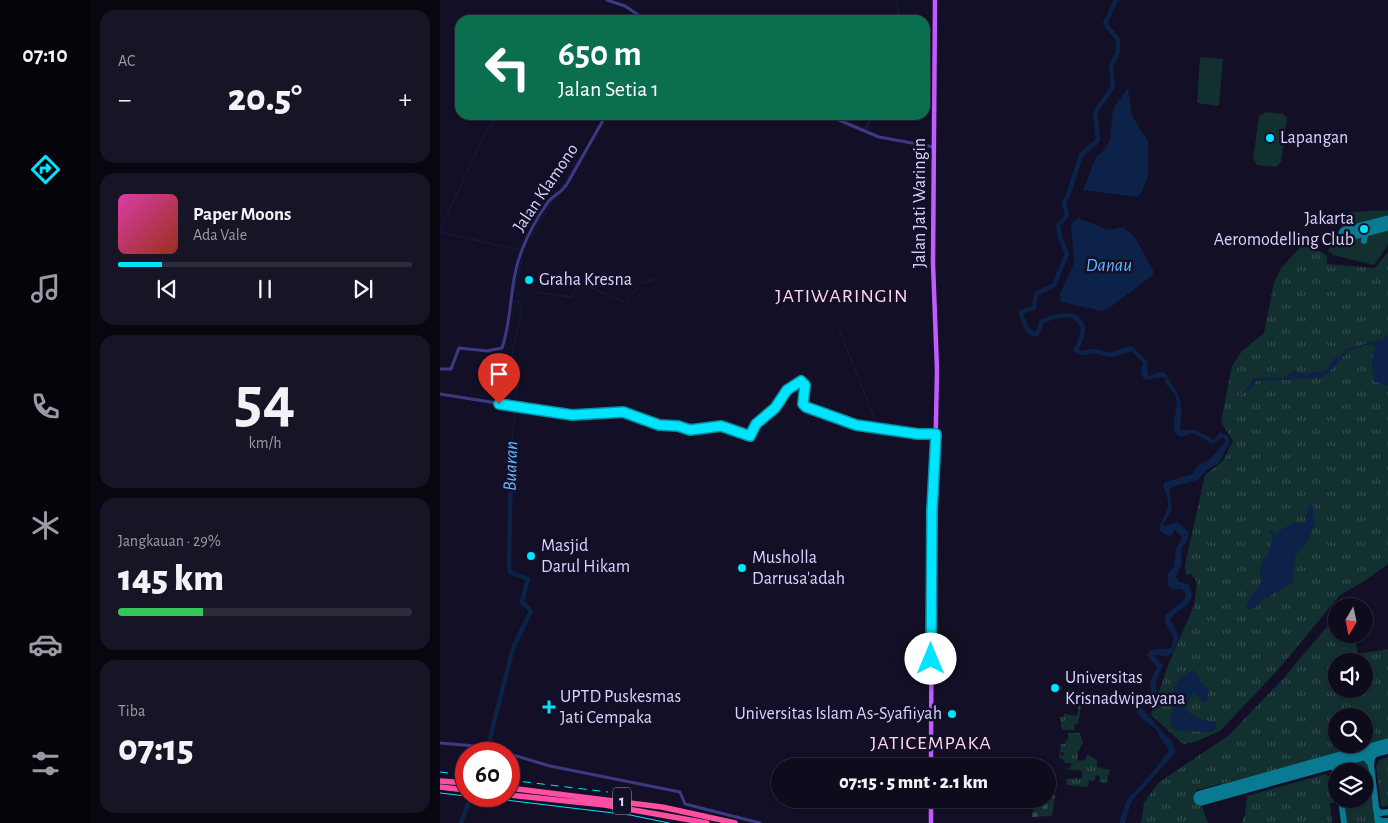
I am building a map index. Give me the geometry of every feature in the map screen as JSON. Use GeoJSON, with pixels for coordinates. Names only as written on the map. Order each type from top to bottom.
{"type":"FeatureCollection","features":[{"type":"Feature","properties":{"kind":"highway"},"geometry":{"type":"LineString","coordinates":[[440,780],[455,782]]}},
{"type":"Feature","properties":{"kind":"highway"},"geometry":{"type":"LineString","coordinates":[[440,787],[455,789]]}},
{"type":"Feature","properties":{"kind":"highway","name":"1"},"geometry":{"type":"LineString","coordinates":[[520,789],[662,807],[734,823]]}},
{"type":"Feature","properties":{"kind":"highway","name":"1"},"geometry":{"type":"LineString","coordinates":[[520,796],[606,805],[707,823]]}},
{"type":"Feature","properties":{"kind":"main road","name":"Jalan Jati Waringin"},"geometry":{"type":"LineString","coordinates":[[930,758],[932,510],[936,434],[937,351],[933,264],[935,0]]}},
{"type":"Feature","properties":{"kind":"main road"},"geometry":{"type":"LineString","coordinates":[[931,808],[931,823]]}},
{"type":"Feature","properties":{"kind":"street"},"geometry":{"type":"LineString","coordinates":[[607,0],[625,6],[638,15]]}},
{"type":"Feature","properties":{"kind":"street","name":"Jalan Klamono"},"geometry":{"type":"LineString","coordinates":[[440,369],[451,368],[459,348],[477,351],[502,350],[511,314],[511,294],[522,250],[548,202],[557,195],[587,152],[603,120]]}},
{"type":"Feature","properties":{"kind":"street"},"geometry":{"type":"LineString","coordinates":[[839,120],[880,137],[934,148]]}},
{"type":"Feature","properties":{"kind":"street"},"geometry":{"type":"LineString","coordinates":[[440,394],[576,415],[623,412],[659,425],[678,426],[690,430],[721,426],[750,436],[756,424],[775,408],[787,390],[801,381],[805,385],[803,404],[806,407],[856,425],[918,434],[936,434]]}},
{"type":"Feature","properties":{"kind":"street"},"geometry":{"type":"LineString","coordinates":[[440,743],[488,747],[550,766],[680,792],[685,804],[760,823]]}},
{"type":"Feature","properties":{"kind":"green space"},"geometry":{"type":"Polygon","coordinates":[[[1200,57],[1223,59],[1219,106],[1197,103],[1200,57]]]}},
{"type":"Feature","properties":{"kind":"green space","name":"Lapangan"},"geometry":{"type":"Polygon","coordinates":[[[1266,112],[1283,114],[1287,118],[1281,162],[1276,167],[1257,165],[1253,159],[1259,116],[1266,112]]]}},
{"type":"Feature","properties":{"kind":"green space","name":"Jakarta Aeromodelling Club"},"geometry":{"type":"Polygon","coordinates":[[[1388,210],[1388,245],[1374,265],[1333,255],[1328,251],[1349,212],[1388,210]]]}},
{"type":"Feature","properties":{"kind":"green space"},"geometry":{"type":"Polygon","coordinates":[[[1304,244],[1327,255],[1327,264],[1375,268],[1388,252],[1388,564],[1338,598],[1328,598],[1328,610],[1278,670],[1220,731],[1195,742],[1183,744],[1151,715],[1168,665],[1194,606],[1197,582],[1191,574],[1186,575],[1185,565],[1205,475],[1223,461],[1233,441],[1221,422],[1232,366],[1242,351],[1264,333],[1274,283],[1281,268],[1304,244]]]}},
{"type":"Feature","properties":{"kind":"green space"},"geometry":{"type":"Polygon","coordinates":[[[1328,625],[1328,643],[1356,643],[1358,653],[1328,653],[1328,698],[1373,698],[1373,653],[1364,653],[1388,649],[1388,743],[1373,747],[1373,708],[1328,708],[1328,753],[1347,753],[1196,790],[1208,823],[1141,823],[1144,803],[1158,783],[1228,736],[1282,680],[1328,625]]]}},
{"type":"Feature","properties":{"kind":"green space"},"geometry":{"type":"Polygon","coordinates":[[[1079,703],[1082,703],[1078,724],[1075,724],[1074,730],[1062,730],[1060,717],[1063,717],[1064,714],[1077,716],[1079,703]]]}},
{"type":"Feature","properties":{"kind":"green space"},"geometry":{"type":"Polygon","coordinates":[[[1068,733],[1080,733],[1083,743],[1078,752],[1078,761],[1085,760],[1087,754],[1097,760],[1097,767],[1110,770],[1106,783],[1099,782],[1100,776],[1096,775],[1094,781],[1089,780],[1088,787],[1067,785],[1066,779],[1082,778],[1082,771],[1065,769],[1070,768],[1072,763],[1065,763],[1061,758],[1059,759],[1059,752],[1062,756],[1065,753],[1060,752],[1061,744],[1065,744],[1066,740],[1068,740],[1068,733]]]}},
{"type":"Feature","properties":{"kind":"green space"},"geometry":{"type":"Polygon","coordinates":[[[1358,755],[1365,757],[1370,763],[1343,763],[1346,758],[1358,755]]]}},
{"type":"Feature","properties":{"kind":"green space"},"geometry":{"type":"Polygon","coordinates":[[[1388,757],[1388,805],[1383,807],[1381,805],[1376,767],[1379,760],[1388,757]]]}},
{"type":"Feature","properties":{"kind":"green space"},"geometry":{"type":"Polygon","coordinates":[[[1326,774],[1328,776],[1328,808],[1330,808],[1332,823],[1241,823],[1245,815],[1247,796],[1326,774]]]}},
{"type":"Feature","properties":{"kind":"green space"},"geometry":{"type":"Polygon","coordinates":[[[1373,782],[1378,823],[1345,823],[1343,808],[1373,808],[1373,782]]]}},
{"type":"Feature","properties":{"kind":"green space"},"geometry":{"type":"Polygon","coordinates":[[[1033,808],[1053,808],[1052,816],[1032,817],[1033,808]]]}},
{"type":"Feature","properties":{"kind":"water"},"geometry":{"type":"Polygon","coordinates":[[[1128,88],[1132,116],[1148,141],[1148,176],[1142,192],[1137,197],[1083,190],[1096,157],[1105,149],[1110,140],[1113,108],[1128,88]]]}},
{"type":"Feature","properties":{"kind":"water","name":"Danau"},"geometry":{"type":"Polygon","coordinates":[[[1078,218],[1108,230],[1123,227],[1134,236],[1153,270],[1153,275],[1108,309],[1101,311],[1061,302],[1060,294],[1074,263],[1071,224],[1078,218]]]}},
{"type":"Feature","properties":{"kind":"water"},"geometry":{"type":"Polygon","coordinates":[[[1388,334],[1388,386],[1373,381],[1372,359],[1376,347],[1371,344],[1349,351],[1322,377],[1256,381],[1251,388],[1230,402],[1248,388],[1253,378],[1284,378],[1293,371],[1305,374],[1326,371],[1333,359],[1343,354],[1346,349],[1383,339],[1388,334]]]}},
{"type":"Feature","properties":{"kind":"water"},"geometry":{"type":"Polygon","coordinates":[[[1128,346],[1133,347],[1147,362],[1148,376],[1161,372],[1166,375],[1175,389],[1181,406],[1180,430],[1195,430],[1214,440],[1220,432],[1228,436],[1230,441],[1219,463],[1206,471],[1197,480],[1172,487],[1169,491],[1172,509],[1163,526],[1178,522],[1189,532],[1188,539],[1181,549],[1182,564],[1176,576],[1178,581],[1189,585],[1192,597],[1187,605],[1170,619],[1179,637],[1173,653],[1167,656],[1154,655],[1163,665],[1156,681],[1156,699],[1147,702],[1138,697],[1139,705],[1172,742],[1176,752],[1131,802],[1125,823],[1119,823],[1127,800],[1153,772],[1169,750],[1159,736],[1158,731],[1138,715],[1133,697],[1136,692],[1148,698],[1152,697],[1150,681],[1157,668],[1147,655],[1150,650],[1171,648],[1174,638],[1165,622],[1165,615],[1184,600],[1186,595],[1182,589],[1172,589],[1168,585],[1168,574],[1174,566],[1176,549],[1182,537],[1175,530],[1170,537],[1161,532],[1159,527],[1168,508],[1168,500],[1163,485],[1165,482],[1192,474],[1198,465],[1210,459],[1226,441],[1223,437],[1213,444],[1193,433],[1181,437],[1176,434],[1174,425],[1177,403],[1174,394],[1165,382],[1165,377],[1145,380],[1141,375],[1143,363],[1132,351],[1108,356],[1103,354],[1111,355],[1110,353],[1128,346]]]}},
{"type":"Feature","properties":{"kind":"water"},"geometry":{"type":"Polygon","coordinates":[[[1310,504],[1314,507],[1312,513],[1315,523],[1306,544],[1295,556],[1293,582],[1261,601],[1255,608],[1247,609],[1246,605],[1261,584],[1260,569],[1268,555],[1273,536],[1269,533],[1271,530],[1276,533],[1293,523],[1304,524],[1310,504]]]}},
{"type":"Feature","properties":{"kind":"water"},"geometry":{"type":"Polygon","coordinates":[[[1194,670],[1203,685],[1209,689],[1207,702],[1203,702],[1194,692],[1184,707],[1189,713],[1202,720],[1216,722],[1212,732],[1172,728],[1170,721],[1175,705],[1171,698],[1173,692],[1181,677],[1194,670]]]}},
{"type":"Feature","properties":{"kind":"waterway"},"geometry":{"type":"LineString","coordinates":[[897,0],[899,15]]}},
{"type":"Feature","properties":{"kind":"waterway"},"geometry":{"type":"LineString","coordinates":[[1116,0],[1105,24],[1118,39],[1118,52],[1111,65],[1113,87],[1095,112],[1098,140],[1081,155],[1068,196],[1064,202],[1067,216],[1058,225],[1060,237],[1067,254],[1054,285],[1036,294],[1034,308],[1021,312],[1026,327],[1034,334],[1037,334],[1042,321],[1065,315],[1076,318],[1083,327],[1082,336],[1076,350],[1081,353],[1094,351],[1111,355],[1131,349]]}},
{"type":"Feature","properties":{"kind":"waterway"},"geometry":{"type":"LineString","coordinates":[[440,230],[484,136],[494,120]]}},
{"type":"Feature","properties":{"kind":"waterway"},"geometry":{"type":"LineString","coordinates":[[865,131],[870,120]]}},
{"type":"Feature","properties":{"kind":"waterway","name":"Buaran"},"geometry":{"type":"LineString","coordinates":[[560,190],[578,161]]}},
{"type":"Feature","properties":{"kind":"waterway","name":"Buaran"},"geometry":{"type":"LineString","coordinates":[[531,237],[555,197]]}},
{"type":"Feature","properties":{"kind":"waterway"},"geometry":{"type":"LineString","coordinates":[[440,232],[520,250]]}},
{"type":"Feature","properties":{"kind":"waterway","name":"Buaran"},"geometry":{"type":"LineString","coordinates":[[513,294],[522,259]]}},
{"type":"Feature","properties":{"kind":"waterway"},"geometry":{"type":"LineString","coordinates":[[641,283],[655,279]]}},
{"type":"Feature","properties":{"kind":"waterway"},"geometry":{"type":"LineString","coordinates":[[537,292],[571,297],[581,283],[624,302]]}},
{"type":"Feature","properties":{"kind":"waterway"},"geometry":{"type":"LineString","coordinates":[[627,299],[637,288]]}},
{"type":"Feature","properties":{"kind":"waterway","name":"Buaran"},"geometry":{"type":"LineString","coordinates":[[513,301],[520,303],[522,308],[511,360],[519,375],[515,404]]}},
{"type":"Feature","properties":{"kind":"waterway"},"geometry":{"type":"LineString","coordinates":[[839,329],[877,425]]}},
{"type":"Feature","properties":{"kind":"waterway","name":"Buaran"},"geometry":{"type":"LineString","coordinates":[[511,460],[515,408]]}},
{"type":"Feature","properties":{"kind":"waterway","name":"Buaran"},"geometry":{"type":"LineString","coordinates":[[509,563],[511,460]]}},
{"type":"Feature","properties":{"kind":"waterway","name":"Buaran"},"geometry":{"type":"LineString","coordinates":[[489,742],[513,648],[531,611],[522,602],[528,579],[510,572],[509,565]]}},
{"type":"Feature","properties":{"kind":"waterway","name":"Buaran"},"geometry":{"type":"LineString","coordinates":[[461,823],[467,807]]}},
{"type":"Feature","properties":{"kind":"taxiway"},"geometry":{"type":"LineString","coordinates":[[1364,241],[1366,229]]}},
{"type":"Feature","properties":{"kind":"taxiway"},"geometry":{"type":"LineString","coordinates":[[1358,755],[1365,757],[1371,765],[1372,758],[1379,749]]}},
{"type":"Feature","properties":{"kind":"taxiway"},"geometry":{"type":"LineString","coordinates":[[1343,763],[1346,758]]}},
{"type":"Feature","properties":{"kind":"taxiway"},"geometry":{"type":"LineString","coordinates":[[1322,765],[1328,766]]}},
{"type":"Feature","properties":{"kind":"taxiway"},"geometry":{"type":"LineString","coordinates":[[1373,782],[1378,823]]}},
{"type":"Feature","properties":{"kind":"taxiway"},"geometry":{"type":"LineString","coordinates":[[1342,808],[1344,823]]}},
{"type":"Feature","properties":{"kind":"taxiway"},"geometry":{"type":"LineString","coordinates":[[1376,809],[1381,813],[1388,812]]}},
{"type":"Feature","properties":{"kind":"taxiway"},"geometry":{"type":"LineString","coordinates":[[1377,817],[1381,821],[1388,821]]}},
{"type":"Feature","properties":{"kind":"runway"},"geometry":{"type":"LineString","coordinates":[[1346,234],[1388,223]]}},
{"type":"Feature","properties":{"kind":"runway"},"geometry":{"type":"LineString","coordinates":[[1201,798],[1388,746]]}},
{"type":"Feature","properties":{"kind":"tram line"},"geometry":{"type":"LineString","coordinates":[[440,793],[455,795]]}},
{"type":"Feature","properties":{"kind":"tram line"},"geometry":{"type":"LineString","coordinates":[[520,802],[630,815],[669,823]]}},
{"type":"Feature","properties":{"kind":"railway"},"geometry":{"type":"LineString","coordinates":[[440,772],[455,774]]}},
{"type":"Feature","properties":{"kind":"railway"},"geometry":{"type":"LineString","coordinates":[[520,781],[608,792]]}},
{"type":"Feature","properties":{"kind":"place","name":"Lapangan"},"geometry":{"type":"Point","coordinates":[1270,138]}},
{"type":"Feature","properties":{"kind":"place","name":"Jakarta Aeromodelling Club"},"geometry":{"type":"Point","coordinates":[1364,229]}},
{"type":"Feature","properties":{"kind":"place","name":"Graha Kresna"},"geometry":{"type":"Point","coordinates":[529,280]}},
{"type":"Feature","properties":{"kind":"place","name":"Masjid Darul Hikam"},"geometry":{"type":"Point","coordinates":[531,556]}},
{"type":"Feature","properties":{"kind":"place","name":"Musholla Darrusa'adah"},"geometry":{"type":"Point","coordinates":[742,568]}},
{"type":"Feature","properties":{"kind":"place","name":"Universitas Krisnadwipayana"},"geometry":{"type":"Point","coordinates":[1055,688]}},
{"type":"Feature","properties":{"kind":"place","name":"UPTD Puskesmas Jati Cempaka"},"geometry":{"type":"Point","coordinates":[549,707]}},
{"type":"Feature","properties":{"kind":"place","name":"Universitas Islam As-Syafiiyah"},"geometry":{"type":"Point","coordinates":[952,714]}},
{"type":"Feature","properties":{"kind":"district","name":"JATIWARINGIN"},"geometry":{"type":"Point","coordinates":[842,296]}},
{"type":"Feature","properties":{"kind":"district","name":"JATICEMPAKA"},"geometry":{"type":"Point","coordinates":[931,743]}},
{"type":"Feature","properties":{"kind":"route"},"geometry":{"type":"LineString","coordinates":[[499,404],[572,415],[596,412],[623,412],[659,425],[678,426],[690,430],[711,425],[721,426],[752,436],[756,424],[775,408],[790,387],[801,381],[805,385],[803,405],[806,407],[822,411],[856,425],[918,434],[936,434],[932,510],[931,659]]}}]}
